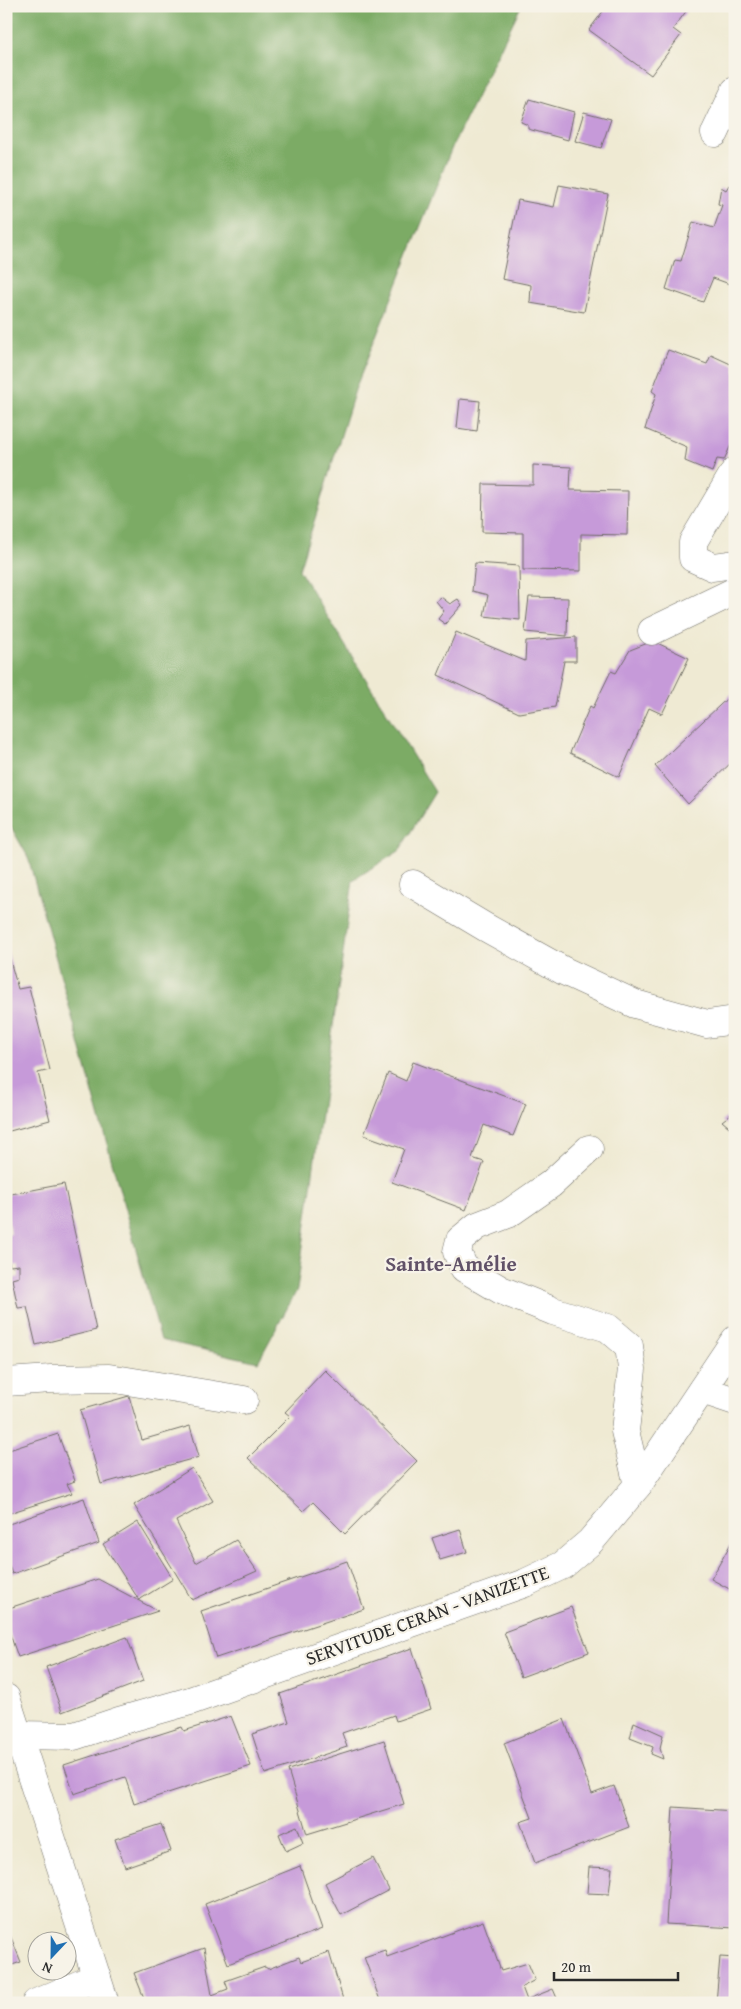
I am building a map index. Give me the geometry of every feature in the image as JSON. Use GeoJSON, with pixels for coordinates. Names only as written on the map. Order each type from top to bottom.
{"type":"FeatureCollection","features":[{"type":"Feature","properties":{"kind":"street"},"geometry":{"type":"LineString","coordinates":[[715,132],[735,90]]}},
{"type":"Feature","properties":{"kind":"street"},"geometry":{"type":"LineString","coordinates":[[735,471],[693,542],[693,558],[713,567],[735,564]]}},
{"type":"Feature","properties":{"kind":"street"},"geometry":{"type":"LineString","coordinates":[[652,631],[735,591]]}},
{"type":"Feature","properties":{"kind":"street"},"geometry":{"type":"LineString","coordinates":[[413,884],[564,971],[635,1004],[707,1024],[735,1020]]}},
{"type":"Feature","properties":{"kind":"street"},"geometry":{"type":"LineString","coordinates":[[589,1149],[552,1184],[508,1214],[477,1226],[460,1240],[456,1252],[464,1268],[501,1290],[553,1311],[608,1328],[629,1346],[632,1369],[625,1431],[638,1485]]}},
{"type":"Feature","properties":{"kind":"street","name":"SERVITUDE CERAN - VANIZETTE"},"geometry":{"type":"LineString","coordinates":[[18,1735],[74,1736],[190,1701],[525,1583],[562,1565],[590,1542],[638,1485],[735,1340]]}},
{"type":"Feature","properties":{"kind":"street"},"geometry":{"type":"LineString","coordinates":[[6,1382],[109,1378],[244,1400]]}},
{"type":"Feature","properties":{"kind":"street"},"geometry":{"type":"LineString","coordinates":[[702,1390],[735,1401]]}},
{"type":"Feature","properties":{"kind":"street"},"geometry":{"type":"LineString","coordinates":[[6,1698],[105,2003]]}},
{"type":"Feature","properties":{"kind":"street"},"geometry":{"type":"LineString","coordinates":[[36,2003],[97,1977]]}},
{"type":"Feature","properties":{"kind":"green space"},"geometry":{"type":"Polygon","coordinates":[[[6,6],[521,6],[453,145],[356,387],[299,570],[435,792],[399,851],[353,880],[297,1290],[258,1362],[161,1340],[28,857],[6,818],[6,6]]]}},
{"type":"Feature","properties":{"kind":"building"},"geometry":{"type":"Polygon","coordinates":[[[607,6],[690,6],[673,29],[681,35],[651,75],[589,30],[607,6]]]}},
{"type":"Feature","properties":{"kind":"building"},"geometry":{"type":"Polygon","coordinates":[[[529,99],[574,112],[568,140],[528,129],[528,125],[521,122],[529,99]]]}},
{"type":"Feature","properties":{"kind":"building"},"geometry":{"type":"Polygon","coordinates":[[[584,112],[611,119],[601,148],[575,141],[584,112]]]}},
{"type":"Feature","properties":{"kind":"building"},"geometry":{"type":"Polygon","coordinates":[[[559,185],[608,194],[584,312],[530,303],[531,285],[502,279],[518,200],[554,207],[559,185]]]}},
{"type":"Feature","properties":{"kind":"building"},"geometry":{"type":"Polygon","coordinates":[[[729,185],[735,187],[735,286],[713,278],[703,302],[666,289],[675,260],[681,261],[693,222],[714,228],[722,205],[718,204],[721,187],[726,190],[729,185]]]}},
{"type":"Feature","properties":{"kind":"building"},"geometry":{"type":"Polygon","coordinates":[[[668,350],[707,364],[711,355],[735,366],[735,436],[724,460],[717,459],[712,472],[685,461],[687,447],[645,429],[656,394],[652,391],[668,350]]]}},
{"type":"Feature","properties":{"kind":"building"},"geometry":{"type":"Polygon","coordinates":[[[460,399],[480,401],[477,431],[457,428],[460,399]]]}},
{"type":"Feature","properties":{"kind":"building"},"geometry":{"type":"Polygon","coordinates":[[[533,465],[571,467],[570,490],[628,491],[627,535],[581,534],[581,571],[523,570],[523,533],[482,532],[483,484],[533,485],[533,465]]]}},
{"type":"Feature","properties":{"kind":"building"},"geometry":{"type":"Polygon","coordinates":[[[475,563],[519,566],[520,620],[484,616],[488,595],[472,591],[475,563]]]}},
{"type":"Feature","properties":{"kind":"building"},"geometry":{"type":"Polygon","coordinates":[[[441,597],[450,604],[458,599],[462,605],[445,624],[438,619],[444,611],[436,601],[441,597]]]}},
{"type":"Feature","properties":{"kind":"building"},"geometry":{"type":"Polygon","coordinates":[[[529,597],[568,598],[567,636],[525,632],[529,597]]]}},
{"type":"Feature","properties":{"kind":"building"},"geometry":{"type":"Polygon","coordinates":[[[456,632],[525,661],[526,641],[576,637],[576,661],[564,661],[555,707],[519,713],[438,675],[456,632]]]}},
{"type":"Feature","properties":{"kind":"building"},"geometry":{"type":"Polygon","coordinates":[[[653,641],[689,658],[662,714],[649,708],[619,777],[570,753],[590,706],[593,708],[611,671],[616,673],[630,650],[653,641]]]}},
{"type":"Feature","properties":{"kind":"building"},"geometry":{"type":"Polygon","coordinates":[[[735,691],[735,759],[688,804],[655,766],[735,691]]]}},
{"type":"Feature","properties":{"kind":"building"},"geometry":{"type":"Polygon","coordinates":[[[6,946],[18,989],[29,987],[50,1070],[38,1073],[50,1120],[6,1132],[6,946]]]}},
{"type":"Feature","properties":{"kind":"building"},"geometry":{"type":"Polygon","coordinates":[[[413,1062],[526,1104],[513,1136],[484,1125],[472,1158],[484,1162],[466,1210],[392,1182],[404,1149],[364,1135],[388,1073],[406,1081],[413,1062]]]}},
{"type":"Feature","properties":{"kind":"building"},"geometry":{"type":"Polygon","coordinates":[[[735,1111],[735,1132],[722,1121],[735,1111]]]}},
{"type":"Feature","properties":{"kind":"building"},"geometry":{"type":"Polygon","coordinates":[[[64,1184],[96,1330],[36,1345],[27,1307],[18,1308],[12,1279],[19,1277],[19,1265],[10,1266],[6,1253],[6,1235],[11,1234],[6,1208],[6,1195],[64,1184]]]}},
{"type":"Feature","properties":{"kind":"building"},"geometry":{"type":"Polygon","coordinates":[[[325,1370],[417,1461],[345,1534],[313,1502],[303,1511],[248,1458],[290,1416],[285,1412],[325,1370]]]}},
{"type":"Feature","properties":{"kind":"building"},"geometry":{"type":"Polygon","coordinates":[[[129,1396],[142,1440],[190,1426],[199,1457],[101,1484],[80,1410],[129,1396]]]}},
{"type":"Feature","properties":{"kind":"building"},"geometry":{"type":"Polygon","coordinates":[[[58,1434],[75,1481],[67,1484],[72,1493],[6,1514],[6,1451],[58,1434]]]}},
{"type":"Feature","properties":{"kind":"building"},"geometry":{"type":"Polygon","coordinates":[[[192,1468],[213,1501],[176,1521],[196,1563],[236,1540],[257,1571],[192,1600],[134,1505],[192,1468]]]}},
{"type":"Feature","properties":{"kind":"building"},"geometry":{"type":"Polygon","coordinates":[[[84,1498],[99,1543],[12,1574],[6,1558],[6,1525],[84,1498]]]}},
{"type":"Feature","properties":{"kind":"building"},"geometry":{"type":"Polygon","coordinates":[[[138,1522],[173,1579],[139,1600],[103,1544],[138,1522]]]}},
{"type":"Feature","properties":{"kind":"building"},"geometry":{"type":"Polygon","coordinates":[[[460,1529],[467,1552],[440,1560],[432,1538],[460,1529]]]}},
{"type":"Feature","properties":{"kind":"building"},"geometry":{"type":"Polygon","coordinates":[[[735,1536],[735,1592],[711,1579],[735,1536]]]}},
{"type":"Feature","properties":{"kind":"building"},"geometry":{"type":"Polygon","coordinates":[[[347,1561],[364,1609],[216,1658],[201,1611],[347,1561]]]}},
{"type":"Feature","properties":{"kind":"building"},"geometry":{"type":"Polygon","coordinates":[[[98,1579],[158,1611],[18,1657],[6,1623],[6,1609],[98,1579]]]}},
{"type":"Feature","properties":{"kind":"building"},"geometry":{"type":"Polygon","coordinates":[[[571,1607],[589,1652],[521,1677],[504,1632],[571,1607]]]}},
{"type":"Feature","properties":{"kind":"building"},"geometry":{"type":"Polygon","coordinates":[[[127,1637],[143,1681],[62,1712],[46,1667],[127,1637]]]}},
{"type":"Feature","properties":{"kind":"building"},"geometry":{"type":"Polygon","coordinates":[[[412,1648],[431,1709],[396,1721],[394,1715],[342,1733],[347,1747],[265,1774],[252,1734],[289,1722],[280,1694],[412,1648]]]}},
{"type":"Feature","properties":{"kind":"building"},"geometry":{"type":"Polygon","coordinates":[[[231,1716],[251,1766],[134,1804],[125,1777],[74,1794],[64,1765],[182,1727],[184,1731],[231,1716]]]}},
{"type":"Feature","properties":{"kind":"building"},"geometry":{"type":"Polygon","coordinates":[[[564,1719],[592,1794],[614,1786],[629,1827],[535,1863],[520,1822],[532,1818],[504,1743],[564,1719]]]}},
{"type":"Feature","properties":{"kind":"building"},"geometry":{"type":"Polygon","coordinates":[[[634,1722],[663,1735],[660,1748],[663,1759],[651,1754],[653,1747],[630,1738],[634,1722]]]}},
{"type":"Feature","properties":{"kind":"building"},"geometry":{"type":"Polygon","coordinates":[[[384,1740],[404,1804],[307,1834],[288,1770],[384,1740]]]}},
{"type":"Feature","properties":{"kind":"building"},"geometry":{"type":"Polygon","coordinates":[[[673,1807],[735,1811],[735,1928],[666,1924],[673,1807]]]}},
{"type":"Feature","properties":{"kind":"building"},"geometry":{"type":"Polygon","coordinates":[[[161,1824],[171,1851],[125,1867],[115,1839],[161,1824]]]}},
{"type":"Feature","properties":{"kind":"building"},"geometry":{"type":"Polygon","coordinates":[[[297,1826],[303,1843],[286,1851],[279,1834],[297,1826]]]}},
{"type":"Feature","properties":{"kind":"building"},"geometry":{"type":"Polygon","coordinates":[[[373,1858],[389,1890],[341,1915],[325,1883],[373,1858]]]}},
{"type":"Feature","properties":{"kind":"building"},"geometry":{"type":"Polygon","coordinates":[[[300,1866],[322,1929],[228,1964],[205,1904],[300,1866]]]}},
{"type":"Feature","properties":{"kind":"building"},"geometry":{"type":"Polygon","coordinates":[[[589,1867],[612,1868],[609,1894],[587,1893],[589,1867]]]}},
{"type":"Feature","properties":{"kind":"building"},"geometry":{"type":"Polygon","coordinates":[[[483,1921],[501,1971],[528,1963],[535,1980],[522,1987],[528,2003],[381,2003],[364,1957],[385,1950],[387,1957],[483,1921]]]}},
{"type":"Feature","properties":{"kind":"building"},"geometry":{"type":"Polygon","coordinates":[[[8,1930],[21,1962],[6,1967],[6,1931],[8,1930]]]}},
{"type":"Feature","properties":{"kind":"building"},"geometry":{"type":"Polygon","coordinates":[[[204,1948],[212,1995],[228,1989],[225,1981],[265,1967],[268,1969],[299,1957],[301,1962],[329,1952],[344,2003],[146,2003],[134,1973],[204,1948]]]}},
{"type":"Feature","properties":{"kind":"building"},"geometry":{"type":"Polygon","coordinates":[[[720,1957],[735,1958],[735,2003],[716,2003],[720,1957]]]}},
{"type":"Feature","properties":{"kind":"building"},"geometry":{"type":"Polygon","coordinates":[[[553,1989],[559,2003],[530,2003],[528,1999],[553,1989]]]}},
{"type":"Feature","properties":{"kind":"district","name":"Sainte-Amélie"},"geometry":{"type":"Point","coordinates":[451,1264]}}]}
